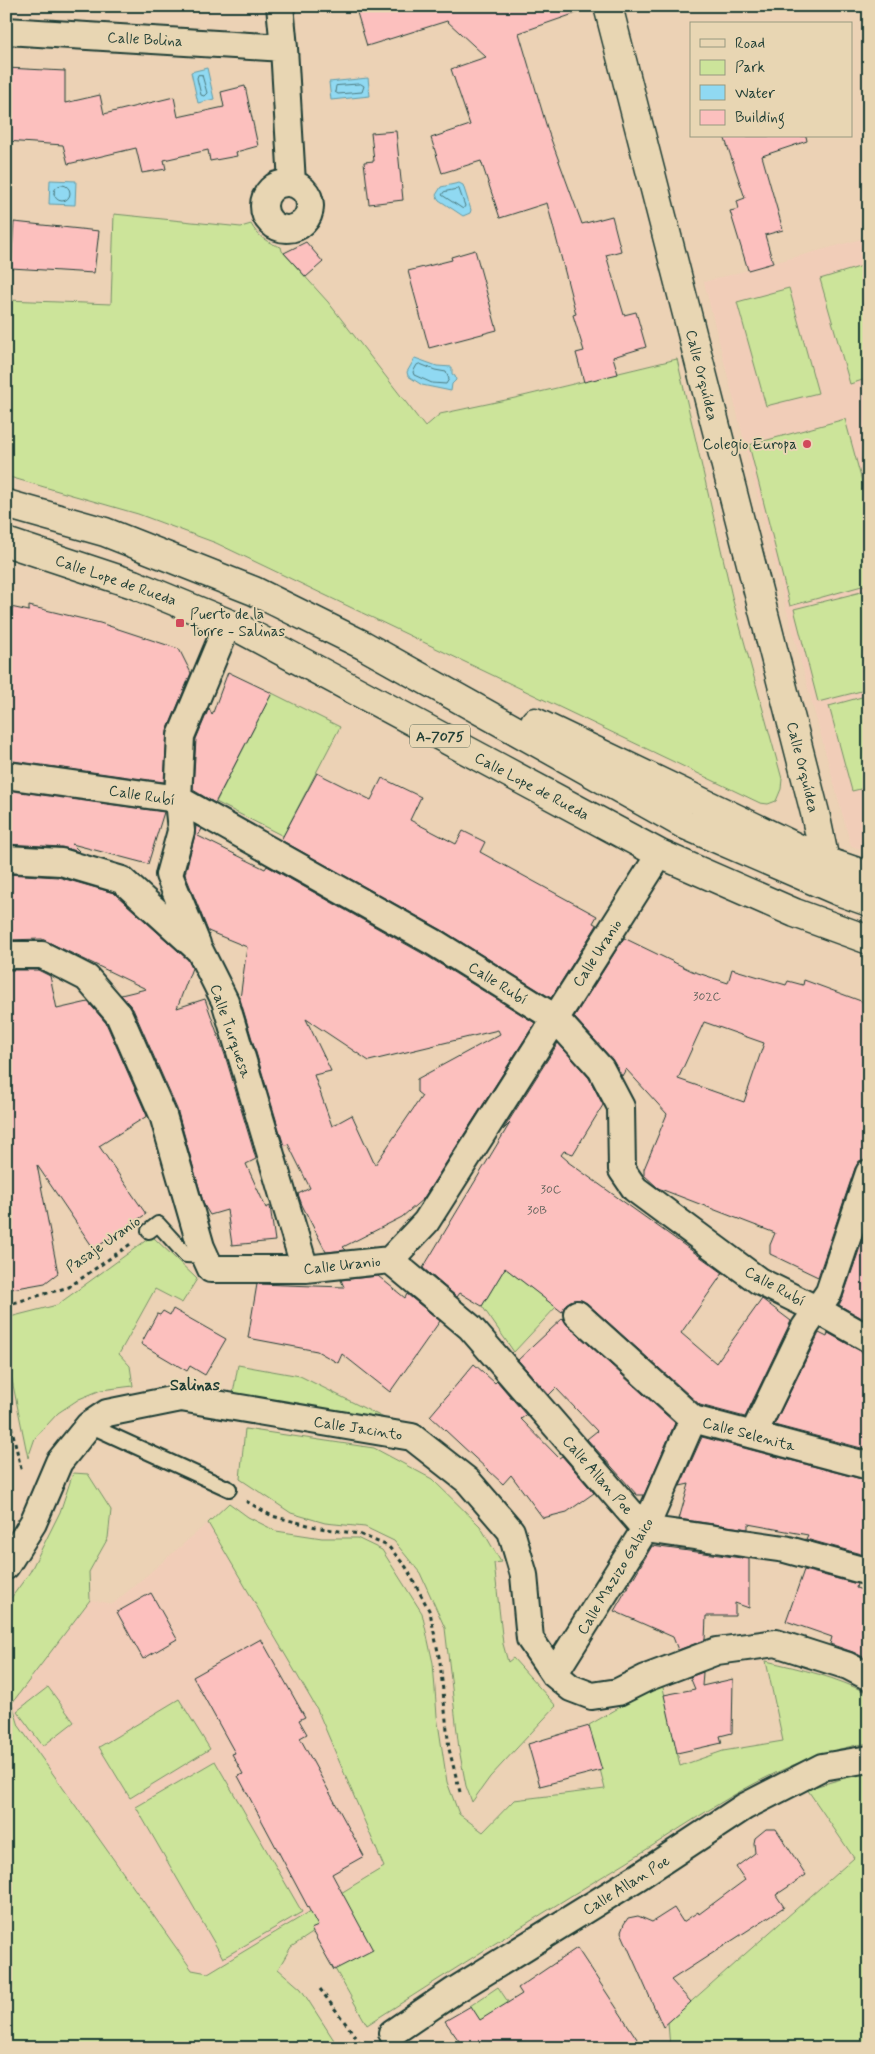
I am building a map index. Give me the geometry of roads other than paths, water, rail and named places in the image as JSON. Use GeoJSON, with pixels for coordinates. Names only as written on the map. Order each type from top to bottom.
{"type":"FeatureCollection","features":[{"type":"Feature","properties":{"kind":"main road","name":"Calle Orquídea"},"geometry":{"type":"LineString","coordinates":[[608,6],[812,803],[825,861],[838,891],[869,935]]}},
{"type":"Feature","properties":{"kind":"main road","name":"A-7075"},"geometry":{"type":"LineString","coordinates":[[6,504],[105,532],[254,591],[363,645],[685,825],[838,891],[869,902]]}},
{"type":"Feature","properties":{"kind":"main road","name":"Calle Lope de Rueda"},"geometry":{"type":"LineString","coordinates":[[6,542],[133,584],[228,624],[660,854],[795,913],[869,940]]}},
{"type":"Feature","properties":{"kind":"main road"},"geometry":{"type":"LineString","coordinates":[[472,707],[506,708],[825,861],[869,876]]}},
{"type":"Feature","properties":{"kind":"street"},"geometry":{"type":"LineString","coordinates":[[280,6],[292,183]]}},
{"type":"Feature","properties":{"kind":"street","name":"Calle Bolina"},"geometry":{"type":"LineString","coordinates":[[6,31],[284,48]]}},
{"type":"Feature","properties":{"kind":"street"},"geometry":{"type":"LineString","coordinates":[[200,951],[169,875],[181,831],[178,799],[181,736],[228,624]]}},
{"type":"Feature","properties":{"kind":"street","name":"Calle Rubí"},"geometry":{"type":"LineString","coordinates":[[6,775],[178,799],[435,943],[555,1018],[601,1069],[621,1107],[622,1170],[635,1189],[760,1281],[816,1309],[869,1339]]}},
{"type":"Feature","properties":{"kind":"street","name":"Calle Uranio"},"geometry":{"type":"LineString","coordinates":[[205,1256],[211,1269],[305,1269],[390,1260],[426,1222],[660,854]]}},
{"type":"Feature","properties":{"kind":"street","name":"Calle Turquesa"},"geometry":{"type":"LineString","coordinates":[[6,859],[61,862],[122,880],[200,951],[225,1001],[305,1269]]}},
{"type":"Feature","properties":{"kind":"street"},"geometry":{"type":"LineString","coordinates":[[6,954],[42,955],[88,978],[119,1015],[163,1115],[205,1256]]}},
{"type":"Feature","properties":{"kind":"street"},"geometry":{"type":"LineString","coordinates":[[754,1435],[805,1327],[829,1292],[869,1174]]}},
{"type":"Feature","properties":{"kind":"street","name":"Calle Allan Poe"},"geometry":{"type":"LineString","coordinates":[[390,1260],[470,1327],[646,1529]]}},
{"type":"Feature","properties":{"kind":"street","name":"Calle Selenita"},"geometry":{"type":"LineString","coordinates":[[577,1314],[693,1419],[869,1466]]}},
{"type":"Feature","properties":{"kind":"street","name":"Calle Jacinto"},"geometry":{"type":"LineString","coordinates":[[6,1566],[33,1523],[59,1462],[89,1425],[107,1414],[181,1398],[412,1437],[468,1481],[510,1531],[524,1575],[530,1640],[554,1674],[571,1688],[592,1696],[618,1692],[646,1678],[717,1651],[776,1643],[848,1666],[869,1677]]}},
{"type":"Feature","properties":{"kind":"street","name":"Calle Mazizo Galaico"},"geometry":{"type":"LineString","coordinates":[[554,1674],[646,1529],[693,1419]]}},
{"type":"Feature","properties":{"kind":"street"},"geometry":{"type":"LineString","coordinates":[[646,1529],[785,1549],[869,1572]]}},
{"type":"Feature","properties":{"kind":"street","name":"Calle Allan Poe"},"geometry":{"type":"LineString","coordinates":[[392,2033],[638,1877],[744,1807],[822,1767],[869,1760]]}},
{"type":"Feature","properties":{"kind":"lane","name":"Pasaje Uranio"},"geometry":{"type":"LineString","coordinates":[[149,1231],[158,1224],[186,1255],[205,1256]]}},
{"type":"Feature","properties":{"kind":"lane"},"geometry":{"type":"LineString","coordinates":[[89,1425],[229,1490]]}},
{"type":"Feature","properties":{"kind":"water"},"geometry":{"type":"Polygon","coordinates":[[[207,68],[214,99],[198,103],[191,72],[207,68]]]}},
{"type":"Feature","properties":{"kind":"water"},"geometry":{"type":"Polygon","coordinates":[[[368,78],[370,96],[331,100],[329,82],[368,78]]]}},
{"type":"Feature","properties":{"kind":"water"},"geometry":{"type":"Polygon","coordinates":[[[50,180],[76,181],[75,205],[49,204],[50,180]]]}},
{"type":"Feature","properties":{"kind":"water"},"geometry":{"type":"Polygon","coordinates":[[[459,183],[463,185],[471,210],[470,213],[463,216],[439,200],[436,195],[441,187],[459,183]]]}},
{"type":"Feature","properties":{"kind":"water"},"geometry":{"type":"Polygon","coordinates":[[[415,358],[437,366],[452,367],[452,374],[456,380],[452,384],[451,391],[422,385],[408,376],[407,372],[415,358]]]}},
{"type":"Feature","properties":{"kind":"place","name":"Colegio Europa"},"geometry":{"type":"Point","coordinates":[807,444]}},
{"type":"Feature","properties":{"kind":"place","name":"Puerto de la Torre - Salinas"},"geometry":{"type":"Point","coordinates":[180,623]}},
{"type":"Feature","properties":{"kind":"district","name":"Salinas"},"geometry":{"type":"Point","coordinates":[195,1384]}}]}
